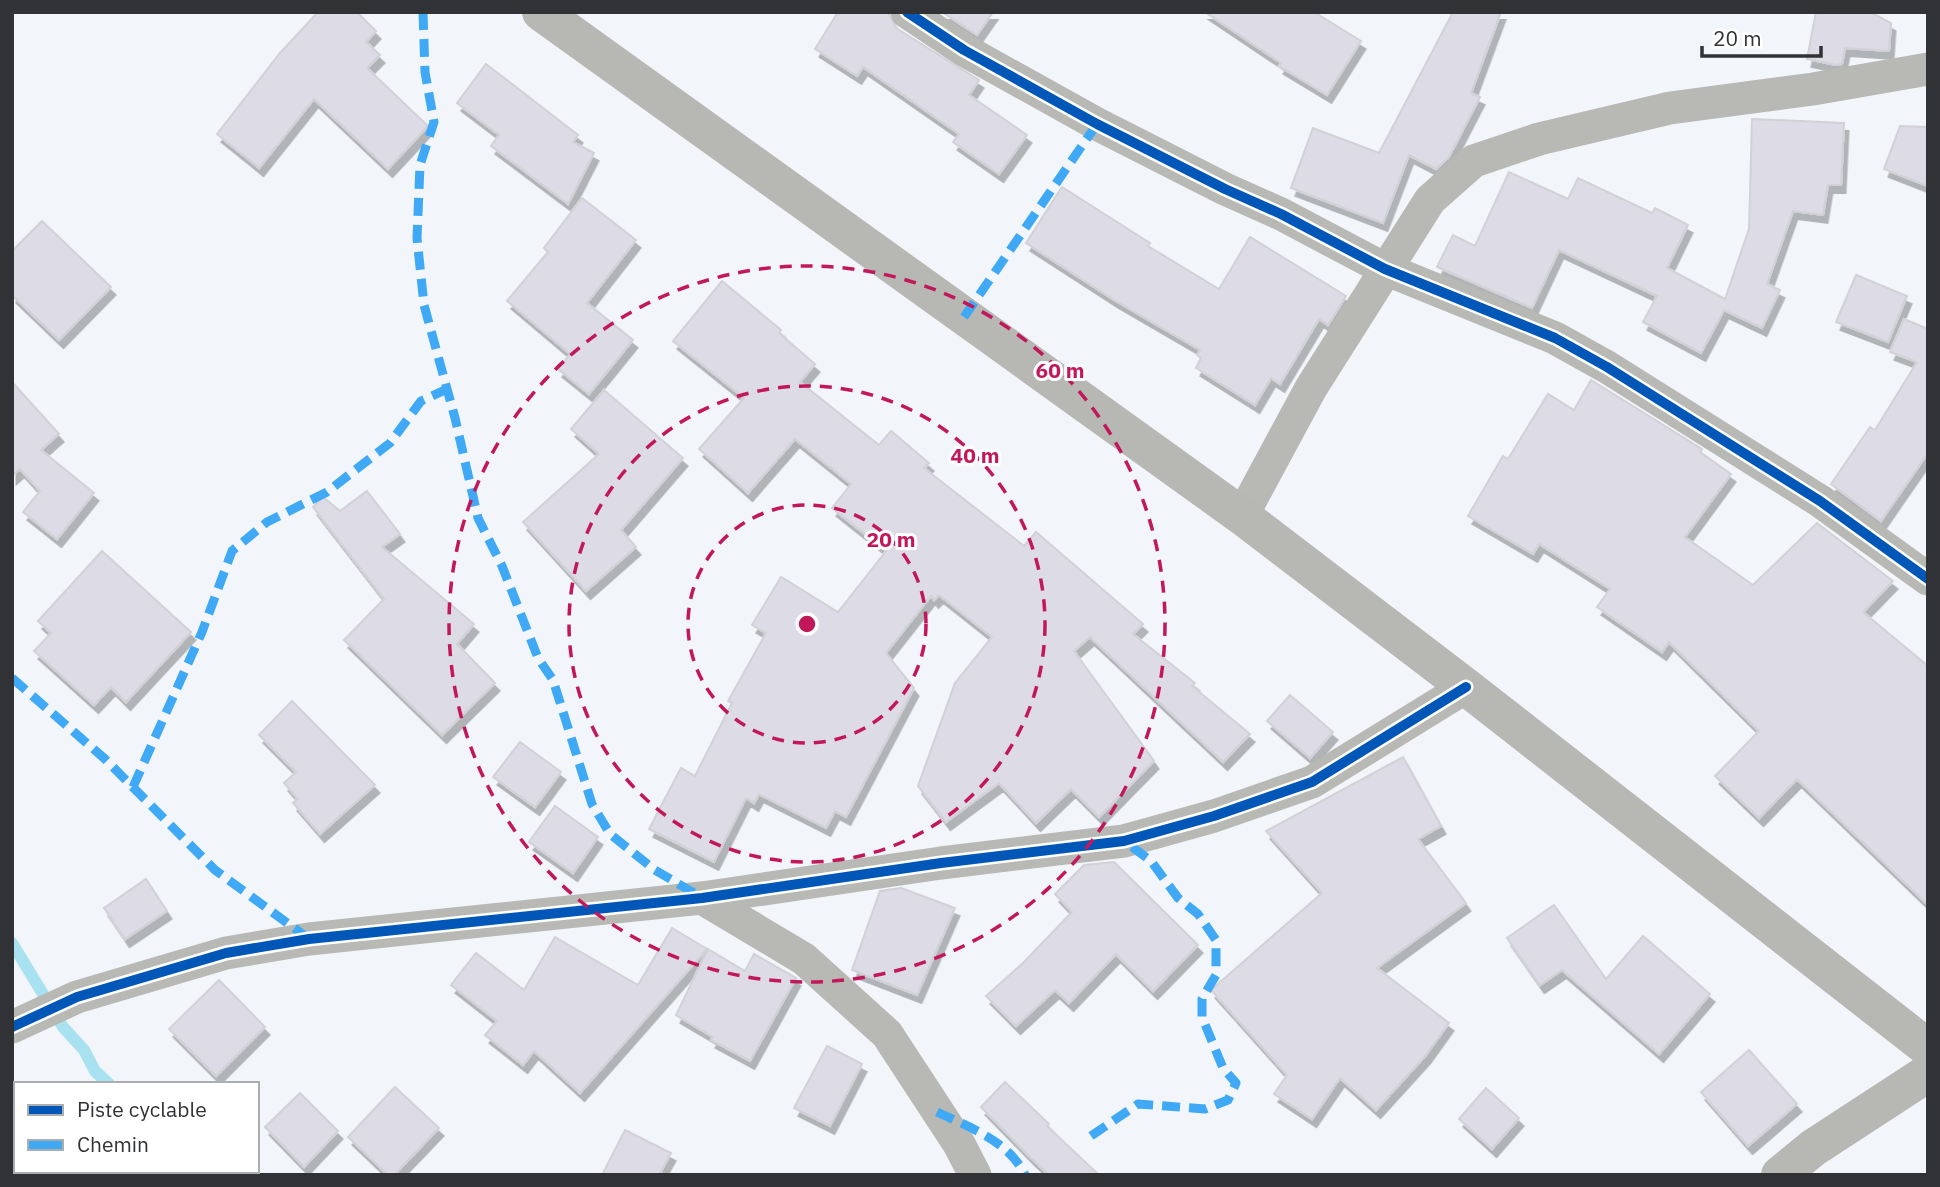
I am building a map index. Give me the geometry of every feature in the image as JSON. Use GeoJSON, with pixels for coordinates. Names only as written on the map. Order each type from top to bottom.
{"type":"FeatureCollection","features":[{"type":"Feature","properties":{"kind":"main road"},"geometry":{"type":"LineString","coordinates":[[541,12],[1242,516],[1466,687],[1928,1048]]}},
{"type":"Feature","properties":{"kind":"main road"},"geometry":{"type":"LineString","coordinates":[[1780,1175],[1813,1148],[1928,1073]]}},
{"type":"Feature","properties":{"kind":"street"},"geometry":{"type":"LineString","coordinates":[[907,12],[964,50],[1097,124],[1225,189],[1281,214],[1385,269],[1555,338],[1607,367],[1820,501],[1928,579]]}},
{"type":"Feature","properties":{"kind":"street"},"geometry":{"type":"LineString","coordinates":[[1242,516],[1311,388],[1430,200],[1474,161],[1539,139],[1670,108],[1813,89],[1928,69]]}},
{"type":"Feature","properties":{"kind":"street"},"geometry":{"type":"LineString","coordinates":[[23,1022],[77,997],[226,953],[309,939],[702,898],[1137,837],[1214,816],[1312,782],[1466,687]]}},
{"type":"Feature","properties":{"kind":"street"},"geometry":{"type":"LineString","coordinates":[[702,898],[804,959],[887,1034],[959,1144],[975,1175]]}},
{"type":"Feature","properties":{"kind":"building"},"geometry":{"type":"Polygon","coordinates":[[[318,12],[357,12],[376,31],[366,42],[380,55],[367,68],[428,126],[388,169],[314,99],[259,168],[217,134],[280,53],[318,12]]]}},
{"type":"Feature","properties":{"kind":"building"},"geometry":{"type":"Polygon","coordinates":[[[838,12],[888,12],[896,28],[979,80],[969,95],[1027,135],[999,174],[953,142],[959,134],[863,67],[857,76],[815,49],[838,12]]]}},
{"type":"Feature","properties":{"kind":"building"},"geometry":{"type":"Polygon","coordinates":[[[942,12],[993,12],[977,35],[942,12]]]}},
{"type":"Feature","properties":{"kind":"building"},"geometry":{"type":"Polygon","coordinates":[[[1205,12],[1314,12],[1361,41],[1327,95],[1279,66],[1281,63],[1205,12]]]}},
{"type":"Feature","properties":{"kind":"building"},"geometry":{"type":"Polygon","coordinates":[[[1453,12],[1501,12],[1471,93],[1480,97],[1449,157],[1436,169],[1409,155],[1383,223],[1291,188],[1313,128],[1379,153],[1453,12]]]}},
{"type":"Feature","properties":{"kind":"building"},"geometry":{"type":"Polygon","coordinates":[[[1816,12],[1870,12],[1891,23],[1889,51],[1845,48],[1842,64],[1836,65],[1807,59],[1816,12]]]}},
{"type":"Feature","properties":{"kind":"building"},"geometry":{"type":"Polygon","coordinates":[[[486,64],[578,135],[573,142],[594,153],[568,204],[491,146],[499,135],[457,103],[486,64]]]}},
{"type":"Feature","properties":{"kind":"building"},"geometry":{"type":"Polygon","coordinates":[[[1752,119],[1844,123],[1841,185],[1828,185],[1823,215],[1793,211],[1767,284],[1780,290],[1762,328],[1724,310],[1701,353],[1643,322],[1657,296],[1559,250],[1532,308],[1437,267],[1453,235],[1475,246],[1509,172],[1568,199],[1578,178],[1652,213],[1655,208],[1688,225],[1667,268],[1725,299],[1749,229],[1752,119]]]}},
{"type":"Feature","properties":{"kind":"building"},"geometry":{"type":"Polygon","coordinates":[[[1900,126],[1928,127],[1928,186],[1884,169],[1900,126]]]}},
{"type":"Feature","properties":{"kind":"building"},"geometry":{"type":"Polygon","coordinates":[[[1062,187],[1150,243],[1148,246],[1219,289],[1250,237],[1346,296],[1328,325],[1319,319],[1280,384],[1271,378],[1255,405],[1196,368],[1201,358],[1197,355],[1200,350],[1114,300],[1026,243],[1062,187]]]}},
{"type":"Feature","properties":{"kind":"building"},"geometry":{"type":"Polygon","coordinates":[[[582,198],[636,240],[587,303],[633,340],[589,394],[558,369],[570,354],[507,301],[548,252],[544,248],[582,198]]]}},
{"type":"Feature","properties":{"kind":"building"},"geometry":{"type":"Polygon","coordinates":[[[42,221],[111,287],[59,340],[12,295],[12,251],[42,221]]]}},
{"type":"Feature","properties":{"kind":"building"},"geometry":{"type":"Polygon","coordinates":[[[1856,275],[1907,296],[1888,342],[1836,322],[1856,275]]]}},
{"type":"Feature","properties":{"kind":"building"},"geometry":{"type":"Polygon","coordinates":[[[722,281],[781,330],[779,333],[815,364],[800,382],[879,445],[891,431],[929,463],[924,468],[1024,546],[1036,532],[1143,624],[1133,634],[1195,683],[1192,686],[1250,734],[1223,762],[1090,637],[1074,651],[1154,761],[1099,817],[1071,789],[1036,823],[999,783],[946,822],[918,786],[955,683],[992,637],[939,595],[934,600],[931,596],[886,653],[914,688],[846,817],[835,811],[826,828],[759,794],[754,803],[746,798],[714,862],[649,829],[681,768],[695,776],[732,703],[728,701],[766,633],[752,625],[781,577],[838,612],[886,551],[832,508],[851,484],[795,439],[748,493],[699,449],[744,398],[673,341],[722,281]]]}},
{"type":"Feature","properties":{"kind":"building"},"geometry":{"type":"Polygon","coordinates":[[[1904,319],[1928,329],[1928,453],[1881,521],[1831,484],[1870,427],[1875,430],[1917,362],[1890,352],[1904,319]]]}},
{"type":"Feature","properties":{"kind":"building"},"geometry":{"type":"Polygon","coordinates":[[[1591,380],[1702,449],[1700,452],[1731,474],[1685,537],[1753,585],[1817,523],[1893,581],[1863,612],[1928,666],[1928,905],[1797,779],[1759,818],[1715,776],[1759,731],[1669,642],[1662,652],[1597,607],[1610,589],[1539,544],[1533,554],[1468,516],[1503,456],[1508,459],[1548,394],[1574,410],[1591,380]]]}},
{"type":"Feature","properties":{"kind":"building"},"geometry":{"type":"Polygon","coordinates":[[[12,382],[59,434],[41,450],[94,493],[57,539],[23,512],[40,491],[20,469],[12,476],[12,382]]]}},
{"type":"Feature","properties":{"kind":"building"},"geometry":{"type":"Polygon","coordinates":[[[604,390],[683,458],[621,530],[636,547],[586,591],[523,522],[599,454],[571,429],[604,390]]]}},
{"type":"Feature","properties":{"kind":"building"},"geometry":{"type":"Polygon","coordinates":[[[367,491],[400,534],[382,547],[474,624],[457,644],[495,683],[442,735],[344,640],[384,599],[313,507],[323,497],[340,511],[367,491]]]}},
{"type":"Feature","properties":{"kind":"building"},"geometry":{"type":"Polygon","coordinates":[[[102,551],[191,632],[126,702],[111,687],[94,705],[34,651],[51,633],[38,621],[102,551]]]}},
{"type":"Feature","properties":{"kind":"building"},"geometry":{"type":"Polygon","coordinates":[[[1290,695],[1333,732],[1310,758],[1267,721],[1290,695]]]}},
{"type":"Feature","properties":{"kind":"building"},"geometry":{"type":"Polygon","coordinates":[[[292,701],[375,785],[320,834],[293,803],[298,799],[284,783],[296,772],[259,735],[292,701]]]}},
{"type":"Feature","properties":{"kind":"building"},"geometry":{"type":"Polygon","coordinates":[[[520,742],[561,772],[535,807],[493,777],[520,742]]]}},
{"type":"Feature","properties":{"kind":"building"},"geometry":{"type":"Polygon","coordinates":[[[1403,757],[1441,826],[1418,839],[1466,903],[1377,968],[1449,1023],[1426,1055],[1376,1110],[1340,1078],[1312,1119],[1274,1094],[1287,1075],[1211,990],[1322,893],[1266,831],[1403,757]]]}},
{"type":"Feature","properties":{"kind":"building"},"geometry":{"type":"Polygon","coordinates":[[[555,806],[598,837],[573,873],[529,842],[555,806]]]}},
{"type":"Feature","properties":{"kind":"building"},"geometry":{"type":"Polygon","coordinates":[[[1114,862],[1198,945],[1153,991],[1116,954],[1069,1003],[1055,990],[1016,1026],[986,996],[1023,963],[1072,912],[1055,894],[1084,865],[1114,862]]]}},
{"type":"Feature","properties":{"kind":"building"},"geometry":{"type":"Polygon","coordinates":[[[146,879],[167,911],[125,939],[104,908],[146,879]]]}},
{"type":"Feature","properties":{"kind":"building"},"geometry":{"type":"Polygon","coordinates":[[[901,888],[955,908],[917,995],[852,970],[880,891],[901,888]]]}},
{"type":"Feature","properties":{"kind":"building"},"geometry":{"type":"Polygon","coordinates":[[[1554,905],[1606,979],[1643,936],[1710,994],[1659,1054],[1562,970],[1540,985],[1507,938],[1554,905]]]}},
{"type":"Feature","properties":{"kind":"building"},"geometry":{"type":"Polygon","coordinates":[[[672,928],[707,949],[580,1093],[534,1051],[523,1065],[485,1035],[497,1021],[451,985],[476,953],[524,990],[555,937],[638,985],[672,928]]]}},
{"type":"Feature","properties":{"kind":"building"},"geometry":{"type":"Polygon","coordinates":[[[708,949],[745,971],[754,954],[796,978],[750,1061],[711,1040],[713,1037],[676,1015],[708,949]]]}},
{"type":"Feature","properties":{"kind":"building"},"geometry":{"type":"Polygon","coordinates":[[[219,980],[265,1027],[216,1076],[169,1029],[219,980]]]}},
{"type":"Feature","properties":{"kind":"building"},"geometry":{"type":"Polygon","coordinates":[[[827,1046],[862,1064],[830,1126],[794,1108],[827,1046]]]}},
{"type":"Feature","properties":{"kind":"building"},"geometry":{"type":"Polygon","coordinates":[[[1749,1050],[1797,1104],[1748,1146],[1701,1092],[1749,1050]]]}},
{"type":"Feature","properties":{"kind":"building"},"geometry":{"type":"Polygon","coordinates":[[[1005,1082],[1099,1175],[1049,1175],[1029,1156],[981,1107],[1005,1082]]]}},
{"type":"Feature","properties":{"kind":"building"},"geometry":{"type":"Polygon","coordinates":[[[395,1087],[439,1128],[394,1175],[388,1175],[348,1137],[395,1087]]]}},
{"type":"Feature","properties":{"kind":"building"},"geometry":{"type":"Polygon","coordinates":[[[1486,1088],[1519,1118],[1492,1149],[1459,1119],[1486,1088]]]}},
{"type":"Feature","properties":{"kind":"building"},"geometry":{"type":"Polygon","coordinates":[[[300,1093],[338,1131],[304,1167],[265,1127],[300,1093]]]}},
{"type":"Feature","properties":{"kind":"building"},"geometry":{"type":"Polygon","coordinates":[[[625,1130],[671,1153],[659,1175],[602,1175],[625,1130]]]}},
{"type":"Feature","properties":{"kind":"waterway"},"geometry":{"type":"LineString","coordinates":[[12,943],[63,1027],[84,1050],[95,1071],[107,1082]]}},
{"type":"Feature","properties":{"kind":"marked path"},"geometry":{"type":"LineString","coordinates":[[423,12],[425,72],[434,122],[420,165],[417,238],[424,305],[455,418],[478,518],[502,566],[538,658],[553,680],[592,804],[610,834],[655,870],[699,896]]}},
{"type":"Feature","properties":{"kind":"marked path"},"geometry":{"type":"LineString","coordinates":[[964,317],[1097,124]]}},
{"type":"Feature","properties":{"kind":"marked path"},"geometry":{"type":"LineString","coordinates":[[133,787],[202,632],[232,551],[267,522],[327,492],[390,443],[421,401],[447,389]]}},
{"type":"Feature","properties":{"kind":"marked path"},"geometry":{"type":"LineString","coordinates":[[12,678],[105,759],[215,870],[309,939]]}},
{"type":"Feature","properties":{"kind":"marked path"},"geometry":{"type":"LineString","coordinates":[[1091,1136],[1138,1104],[1205,1109],[1228,1100],[1236,1083],[1223,1068],[1202,1017],[1202,999],[1216,975],[1216,940],[1198,914],[1178,898],[1151,861],[1124,841]]}},
{"type":"Feature","properties":{"kind":"marked path"},"geometry":{"type":"LineString","coordinates":[[937,1112],[999,1144],[1018,1163],[1025,1175]]}},
{"type":"Feature","properties":{"kind":"cycle path"},"geometry":{"type":"LineString","coordinates":[[907,12],[964,50],[1097,124],[1225,189],[1281,214],[1385,269],[1555,338],[1607,367],[1820,501],[1928,579]]}},
{"type":"Feature","properties":{"kind":"cycle path"},"geometry":{"type":"LineString","coordinates":[[12,1027],[77,997],[226,953],[309,939],[702,898],[941,863],[1124,841],[1214,816],[1312,782],[1466,687]]}}]}
